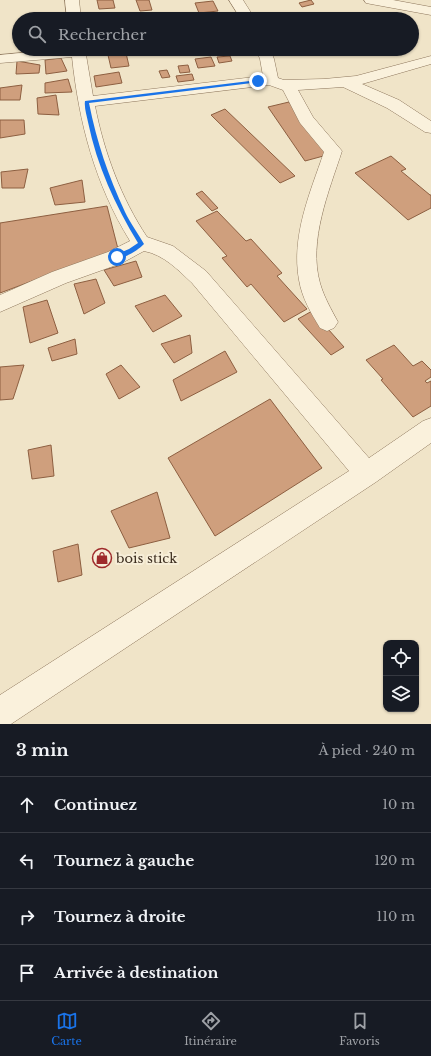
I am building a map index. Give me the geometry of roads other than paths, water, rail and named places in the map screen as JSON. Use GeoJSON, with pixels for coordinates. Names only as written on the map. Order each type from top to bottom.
{"type":"FeatureCollection","features":[{"type":"Feature","properties":{"kind":"street"},"geometry":{"type":"LineString","coordinates":[[72,0],[73,12]]}},
{"type":"Feature","properties":{"kind":"street"},"geometry":{"type":"LineString","coordinates":[[236,0],[244,12]]}},
{"type":"Feature","properties":{"kind":"street"},"geometry":{"type":"LineString","coordinates":[[371,0],[431,11]]}},
{"type":"Feature","properties":{"kind":"street"},"geometry":{"type":"LineString","coordinates":[[0,59],[29,56]]}},
{"type":"Feature","properties":{"kind":"street"},"geometry":{"type":"LineString","coordinates":[[79,56],[94,140],[107,177],[123,214],[141,244]]}},
{"type":"Feature","properties":{"kind":"street"},"geometry":{"type":"LineString","coordinates":[[266,56],[280,83],[306,119],[333,151],[313,210],[306,255],[309,281],[315,300],[327,322]]}},
{"type":"Feature","properties":{"kind":"street"},"geometry":{"type":"LineString","coordinates":[[87,102],[233,84],[345,82],[366,79],[431,60]]}},
{"type":"Feature","properties":{"kind":"street"},"geometry":{"type":"LineString","coordinates":[[345,82],[393,104],[431,128]]}},
{"type":"Feature","properties":{"kind":"street"},"geometry":{"type":"LineString","coordinates":[[0,304],[66,275],[117,257],[131,251],[141,244],[157,246],[172,253],[199,277],[368,474]]}},
{"type":"Feature","properties":{"kind":"street"},"geometry":{"type":"LineString","coordinates":[[0,713],[368,474],[431,429]]}},
{"type":"Feature","properties":{"kind":"place","name":"bois stick"},"geometry":{"type":"Point","coordinates":[102,558]}}]}
